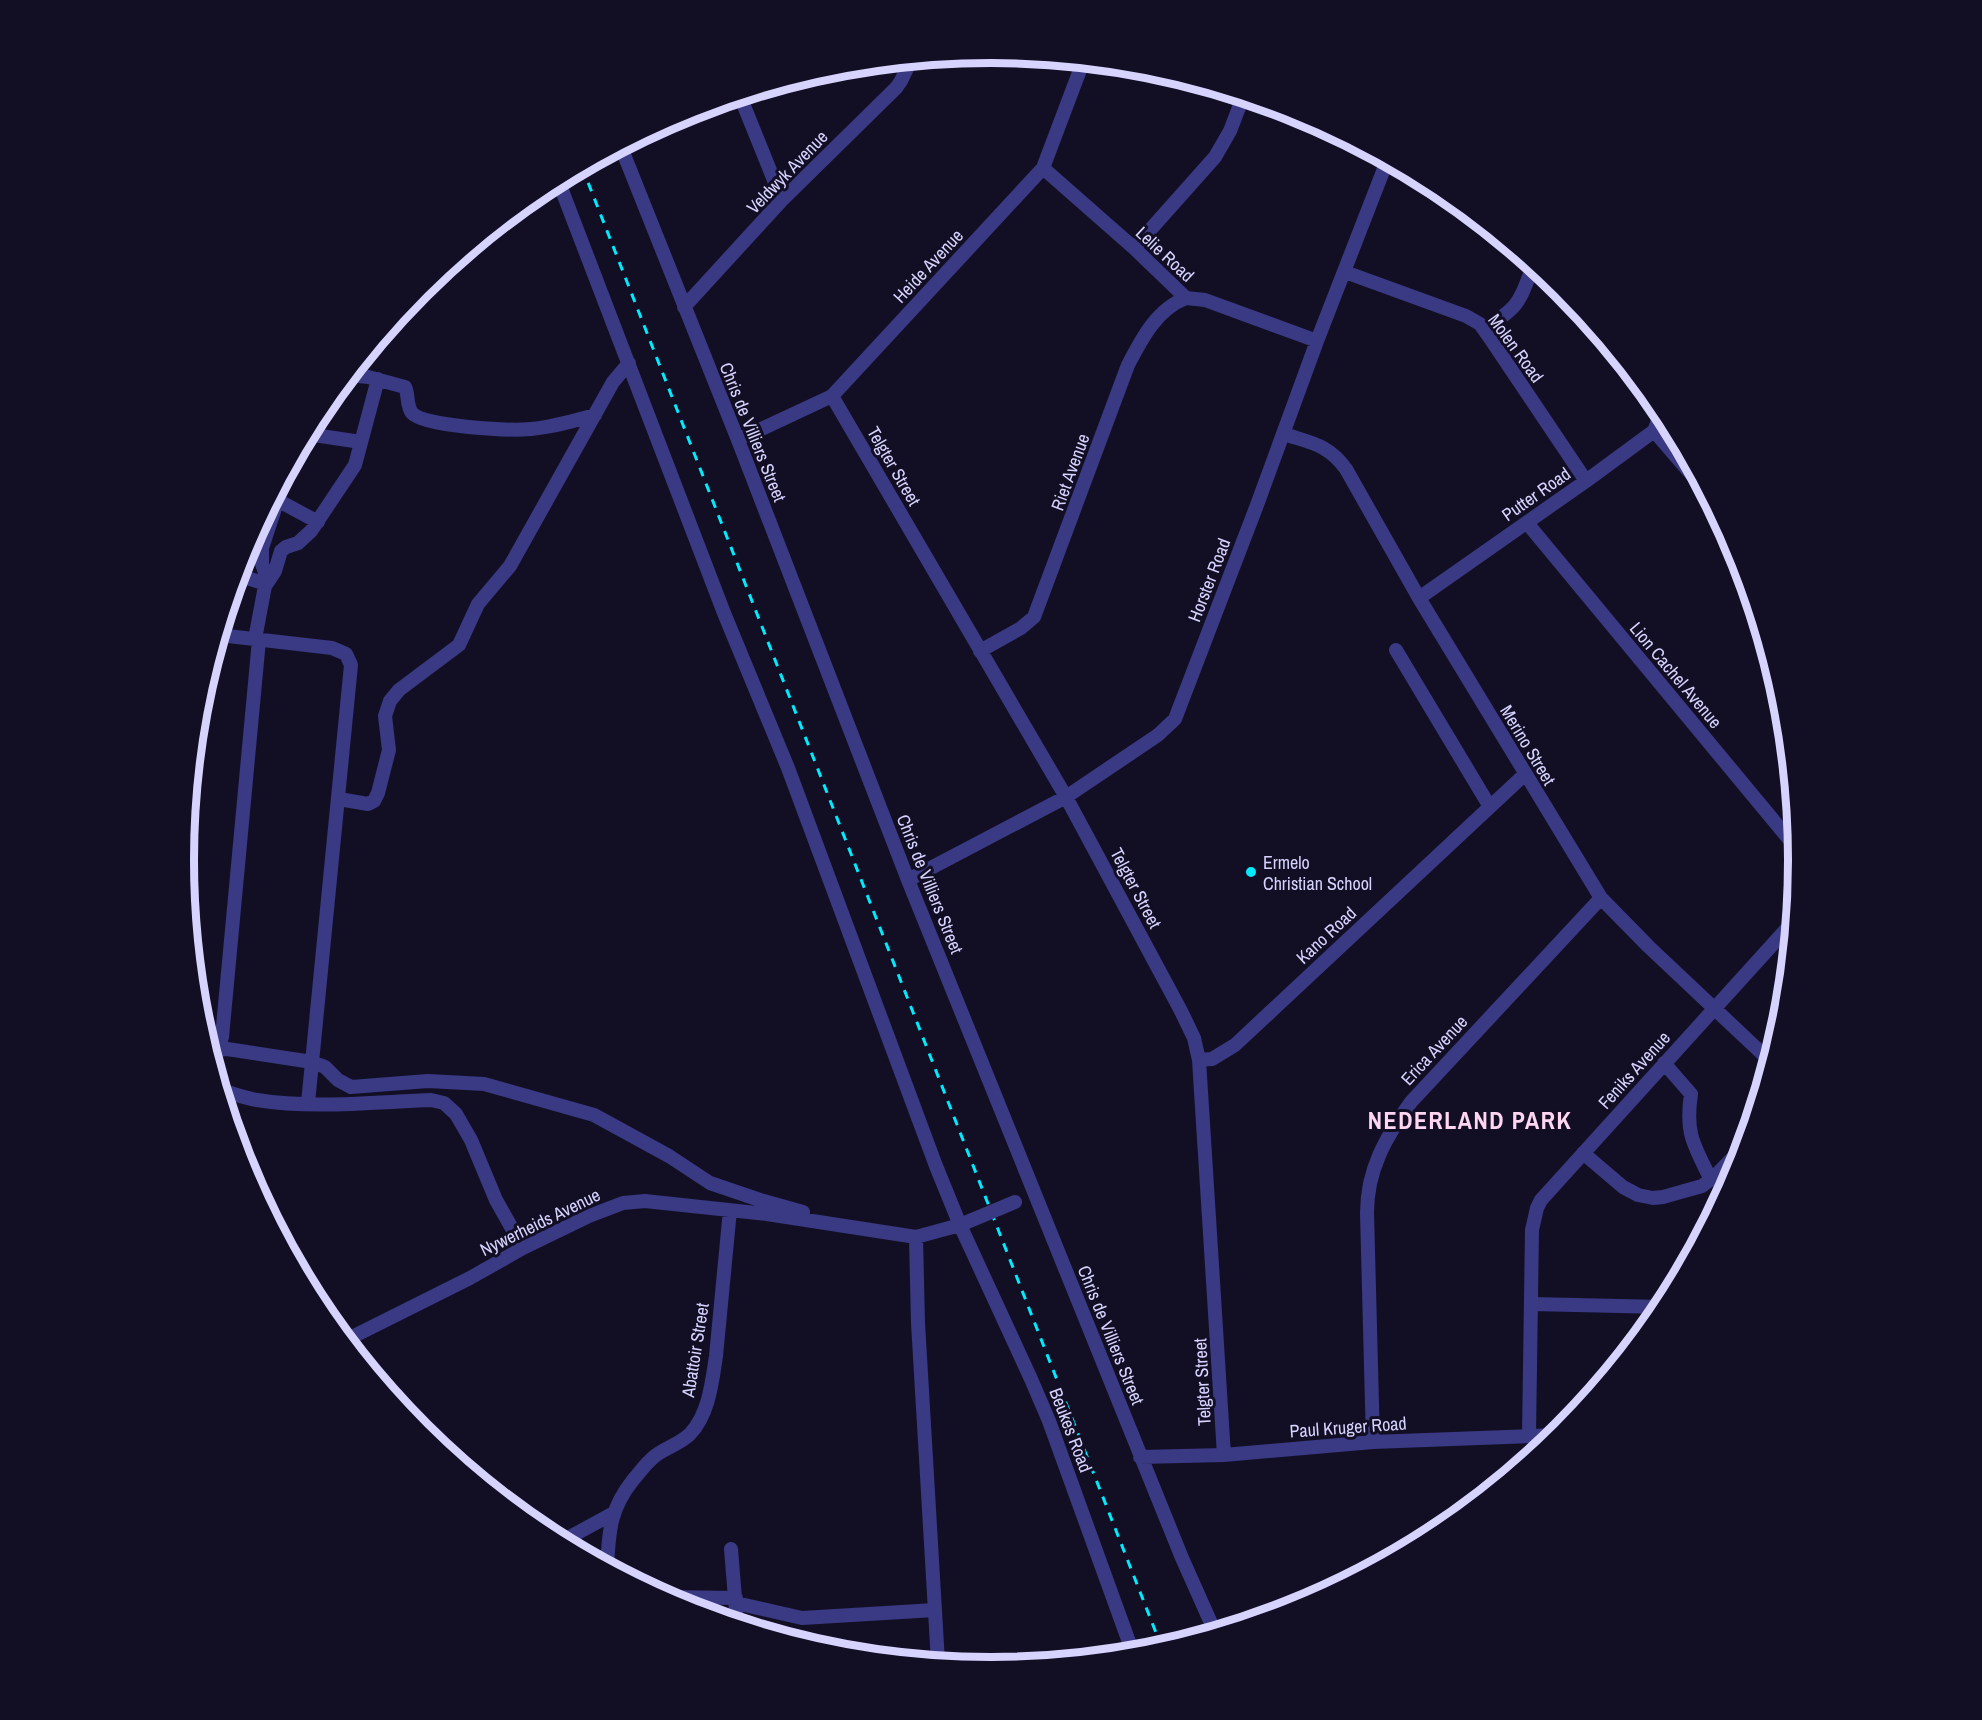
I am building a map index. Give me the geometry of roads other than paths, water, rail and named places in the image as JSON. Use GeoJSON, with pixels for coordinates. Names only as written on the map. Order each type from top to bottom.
{"type":"FeatureCollection","features":[{"type":"Feature","properties":{"kind":"street","name":"Veldwyk Avenue"},"geometry":{"type":"LineString","coordinates":[[684,307],[783,200],[896,88],[907,68]]}},
{"type":"Feature","properties":{"kind":"street","name":"Heide Avenue"},"geometry":{"type":"LineString","coordinates":[[738,440],[831,396],[1043,168],[1081,69]]}},
{"type":"Feature","properties":{"kind":"street"},"geometry":{"type":"LineString","coordinates":[[743,103],[783,200]]}},
{"type":"Feature","properties":{"kind":"street"},"geometry":{"type":"LineString","coordinates":[[1134,248],[1215,158],[1230,131],[1241,103]]}},
{"type":"Feature","properties":{"kind":"street","name":"Chris de Villiers Street"},"geometry":{"type":"LineString","coordinates":[[623,153],[738,440],[908,880],[1140,1457],[1212,1625]]}},
{"type":"Feature","properties":{"kind":"street","name":"Horster Road"},"geometry":{"type":"LineString","coordinates":[[908,880],[1066,796],[1158,735],[1179,714],[1317,341],[1385,167]]}},
{"type":"Feature","properties":{"kind":"street","name":"Lelie Road"},"geometry":{"type":"LineString","coordinates":[[1043,168],[1134,248],[1186,298],[1205,300],[1317,341]]}},
{"type":"Feature","properties":{"kind":"street","name":"Beukes Road"},"geometry":{"type":"LineString","coordinates":[[561,189],[724,614],[788,768],[960,1226],[1048,1420],[1130,1645]]}},
{"type":"Feature","properties":{"kind":"street","name":"Molen Road"},"geometry":{"type":"LineString","coordinates":[[1345,272],[1476,320],[1586,482]]}},
{"type":"Feature","properties":{"kind":"street"},"geometry":{"type":"LineString","coordinates":[[1484,329],[1517,305],[1530,273]]}},
{"type":"Feature","properties":{"kind":"street","name":"Riet Avenue"},"geometry":{"type":"LineString","coordinates":[[980,651],[1021,628],[1034,617],[1128,365],[1140,342],[1154,323],[1169,307],[1186,298]]}},
{"type":"Feature","properties":{"kind":"street"},"geometry":{"type":"LineString","coordinates":[[339,799],[368,804],[376,798],[389,750],[385,717],[390,701],[399,690],[459,645],[478,604],[510,566],[613,382],[629,363]]}},
{"type":"Feature","properties":{"kind":"street"},"geometry":{"type":"LineString","coordinates":[[358,377],[405,387],[412,414],[431,422],[459,426],[529,429],[549,427],[595,415]]}},
{"type":"Feature","properties":{"kind":"street"},"geometry":{"type":"LineString","coordinates":[[378,380],[355,465],[318,522],[302,540],[281,551],[275,571],[267,583],[257,640],[219,1050],[227,1049],[312,1062],[325,1067],[338,1080],[351,1087],[428,1081],[484,1084],[594,1115],[669,1156],[710,1182],[760,1200],[804,1212],[823,1222],[916,1237],[960,1226],[1035,1193]]}},
{"type":"Feature","properties":{"kind":"street","name":"Telgter Street"},"geometry":{"type":"LineString","coordinates":[[831,396],[1066,796],[1194,1038],[1199,1060],[1224,1455]]}},
{"type":"Feature","properties":{"kind":"street"},"geometry":{"type":"LineString","coordinates":[[1657,423],[1654,431],[1682,463]]}},
{"type":"Feature","properties":{"kind":"street","name":"Putter Road"},"geometry":{"type":"LineString","coordinates":[[1419,598],[1586,482],[1654,431]]}},
{"type":"Feature","properties":{"kind":"street","name":"Merino Street"},"geometry":{"type":"LineString","coordinates":[[1284,434],[1323,447],[1336,455],[1341,462],[1524,775],[1601,898],[1764,1055]]}},
{"type":"Feature","properties":{"kind":"street"},"geometry":{"type":"LineString","coordinates":[[317,435],[362,442]]}},
{"type":"Feature","properties":{"kind":"street"},"geometry":{"type":"LineString","coordinates":[[279,502],[318,522]]}},
{"type":"Feature","properties":{"kind":"street"},"geometry":{"type":"LineString","coordinates":[[267,583],[262,564],[262,548],[270,521]]}},
{"type":"Feature","properties":{"kind":"street","name":"Lion Cachel Avenue"},"geometry":{"type":"LineString","coordinates":[[1527,523],[1787,838]]}},
{"type":"Feature","properties":{"kind":"street"},"geometry":{"type":"LineString","coordinates":[[246,577],[267,583]]}},
{"type":"Feature","properties":{"kind":"street"},"geometry":{"type":"LineString","coordinates":[[226,636],[343,651],[350,660],[352,671],[308,1103]]}},
{"type":"Feature","properties":{"kind":"street"},"geometry":{"type":"LineString","coordinates":[[1396,650],[1490,807]]}},
{"type":"Feature","properties":{"kind":"street","name":"Kano Road"},"geometry":{"type":"LineString","coordinates":[[1199,1060],[1212,1059],[1235,1045],[1524,775]]}},
{"type":"Feature","properties":{"kind":"street","name":"Erica Avenue"},"geometry":{"type":"LineString","coordinates":[[1373,1442],[1367,1196],[1374,1167],[1392,1130],[1411,1102],[1601,898]]}},
{"type":"Feature","properties":{"kind":"street","name":"Feniks Avenue"},"geometry":{"type":"LineString","coordinates":[[1529,1435],[1532,1230],[1541,1200],[1784,932]]}},
{"type":"Feature","properties":{"kind":"street"},"geometry":{"type":"LineString","coordinates":[[1664,1063],[1691,1094],[1688,1118],[1690,1134],[1711,1180]]}},
{"type":"Feature","properties":{"kind":"street"},"geometry":{"type":"LineString","coordinates":[[229,1092],[256,1100],[308,1103],[431,1100],[449,1106],[466,1130],[488,1184],[523,1248]]}},
{"type":"Feature","properties":{"kind":"street"},"geometry":{"type":"LineString","coordinates":[[1583,1153],[1623,1187],[1646,1198],[1663,1197],[1695,1189],[1711,1180],[1728,1163]]}},
{"type":"Feature","properties":{"kind":"street","name":"Nywerheids Avenue"},"geometry":{"type":"LineString","coordinates":[[353,1337],[470,1278],[523,1248],[589,1216],[623,1203],[645,1201],[823,1222]]}},
{"type":"Feature","properties":{"kind":"street","name":"Abattoir Street"},"geometry":{"type":"LineString","coordinates":[[608,1558],[614,1513],[623,1493],[656,1455],[689,1434],[703,1412],[716,1356],[730,1210]]}},
{"type":"Feature","properties":{"kind":"street"},"geometry":{"type":"LineString","coordinates":[[916,1237],[918,1323],[938,1655]]}},
{"type":"Feature","properties":{"kind":"street"},"geometry":{"type":"LineString","coordinates":[[1532,1304],[1651,1307]]}},
{"type":"Feature","properties":{"kind":"street","name":"Paul Kruger Road"},"geometry":{"type":"LineString","coordinates":[[1140,1457],[1224,1455],[1373,1442],[1543,1435]]}},
{"type":"Feature","properties":{"kind":"street"},"geometry":{"type":"LineString","coordinates":[[568,1535],[614,1513]]}},
{"type":"Feature","properties":{"kind":"street"},"geometry":{"type":"LineString","coordinates":[[731,1549],[737,1615]]}},
{"type":"Feature","properties":{"kind":"street"},"geometry":{"type":"LineString","coordinates":[[692,1599],[736,1601],[802,1618],[935,1610]]}},
{"type":"Feature","properties":{"kind":"railway"},"geometry":{"type":"LineString","coordinates":[[585,175],[1158,1639]]}},
{"type":"Feature","properties":{"kind":"place","name":"Ermelo Christian School"},"geometry":{"type":"Point","coordinates":[1251,872]}},
{"type":"Feature","properties":{"kind":"district","name":"NEDERLAND PARK"},"geometry":{"type":"Point","coordinates":[1470,1120]}}]}
